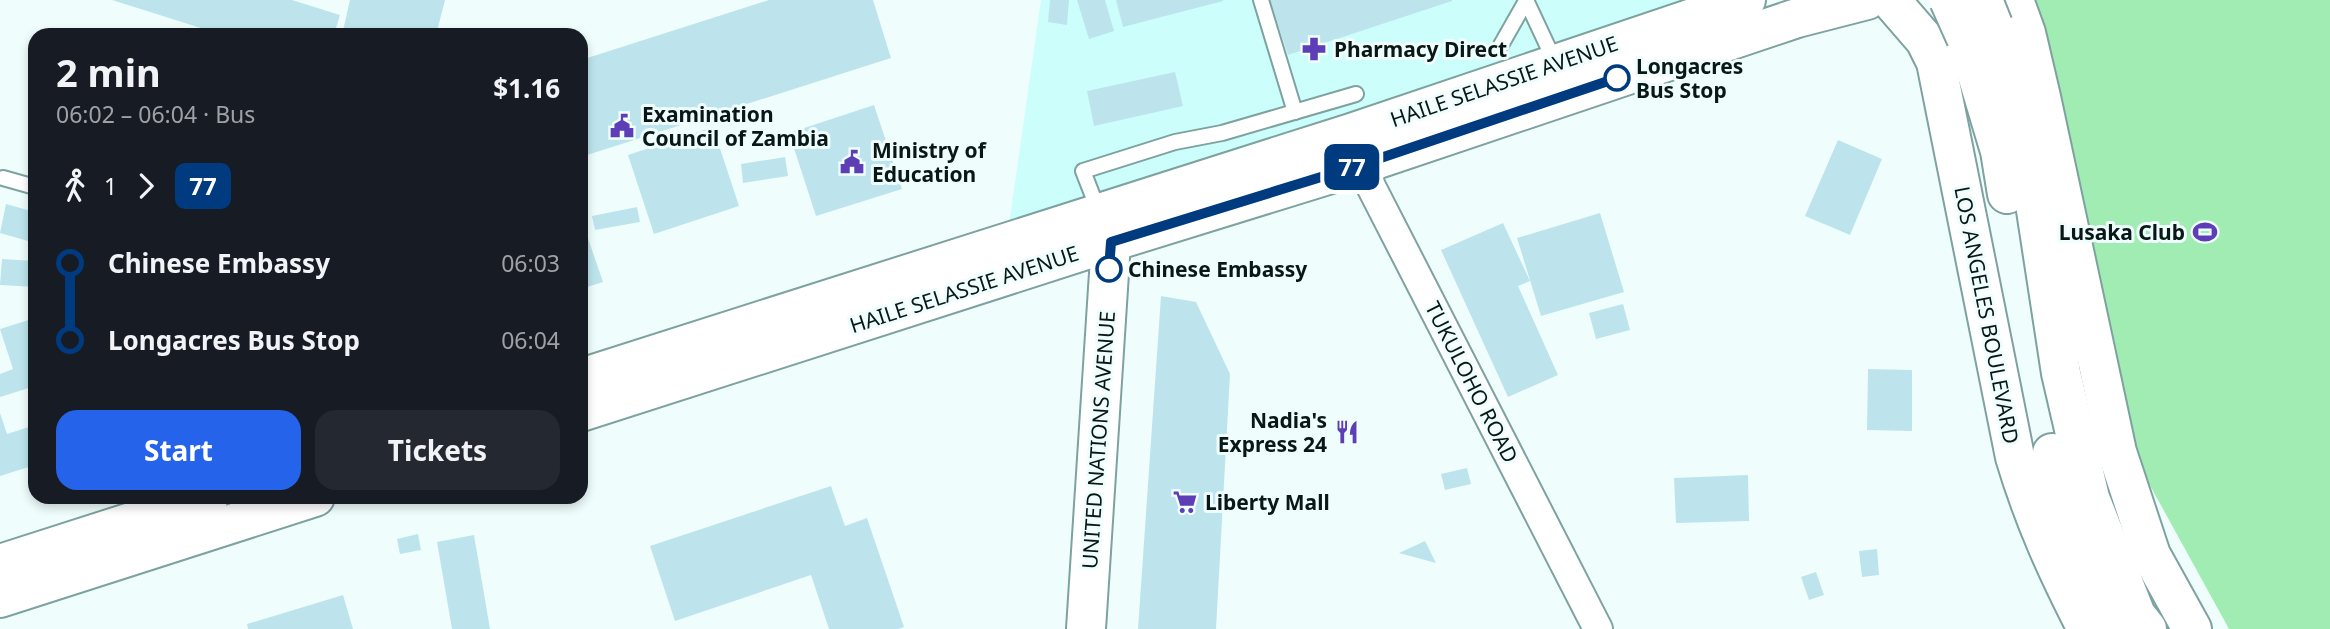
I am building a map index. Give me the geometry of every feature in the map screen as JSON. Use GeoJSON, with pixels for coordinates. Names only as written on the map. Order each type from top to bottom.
{"type":"FeatureCollection","features":[{"type":"Feature","properties":{"kind":"main road","name":"HAILE SELASSIE AVENUE"},"geometry":{"type":"LineString","coordinates":[[1356,149],[1556,64],[1746,0]]}},
{"type":"Feature","properties":{"kind":"main road","name":"LOS ANGELES BOULEVARD"},"geometry":{"type":"LineString","coordinates":[[1949,0],[1990,13],[2026,33],[2117,452],[2151,555],[2192,629]]}},
{"type":"Feature","properties":{"kind":"main road","name":"HAILE SELASSIE AVENUE"},"geometry":{"type":"LineString","coordinates":[[588,376],[1105,227],[1797,18],[1884,1]]}},
{"type":"Feature","properties":{"kind":"main road","name":"LOS ANGELES BOULEVARD"},"geometry":{"type":"LineString","coordinates":[[1884,1],[1925,40],[1936,62],[2015,457],[2031,511],[2055,567],[2087,629]]}},
{"type":"Feature","properties":{"kind":"main road"},"geometry":{"type":"LineString","coordinates":[[1884,1],[1922,21],[1945,24],[1977,14],[1990,13]]}},
{"type":"Feature","properties":{"kind":"main road","name":"LOS ANGELES BOULEVARD"},"geometry":{"type":"LineString","coordinates":[[1990,13],[2000,151],[2035,379],[2064,507],[2113,629]]}},
{"type":"Feature","properties":{"kind":"main road","name":"LOS ANGELES BOULEVARD"},"geometry":{"type":"LineString","coordinates":[[1990,13],[2026,145],[2061,373],[2090,498],[2136,615],[2147,629]]}},
{"type":"Feature","properties":{"kind":"main road","name":"HAILE SELASSIE AVENUE"},"geometry":{"type":"LineString","coordinates":[[588,410],[1105,227]]}},
{"type":"Feature","properties":{"kind":"main road","name":"UNITED NATIONS AVENUE"},"geometry":{"type":"LineString","coordinates":[[1086,629],[1105,227]]}},
{"type":"Feature","properties":{"kind":"main road"},"geometry":{"type":"LineString","coordinates":[[0,564],[187,504]]}},
{"type":"Feature","properties":{"kind":"main road"},"geometry":{"type":"LineString","coordinates":[[0,598],[293,504]]}},
{"type":"Feature","properties":{"kind":"street","name":"TUKULOHO ROAD"},"geometry":{"type":"LineString","coordinates":[[1356,149],[1598,629]]}},
{"type":"Feature","properties":{"kind":"lane"},"geometry":{"type":"LineString","coordinates":[[1261,0],[1295,112]]}},
{"type":"Feature","properties":{"kind":"lane"},"geometry":{"type":"LineString","coordinates":[[1526,0],[1556,64]]}},
{"type":"Feature","properties":{"kind":"lane"},"geometry":{"type":"LineString","coordinates":[[1501,45],[1526,0]]}},
{"type":"Feature","properties":{"kind":"lane"},"geometry":{"type":"LineString","coordinates":[[1105,227],[1083,172],[1175,142],[1223,133],[1356,94]]}},
{"type":"Feature","properties":{"kind":"lane"},"geometry":{"type":"LineString","coordinates":[[4,178],[28,185]]}},
{"type":"Feature","properties":{"kind":"shaded area"},"geometry":{"type":"Polygon","coordinates":[[[1041,0],[1705,0],[1009,225],[1041,0]]]}},
{"type":"Feature","properties":{"kind":"green space","name":"Lusaka Club"},"geometry":{"type":"Polygon","coordinates":[[[2035,0],[2330,0],[2330,629],[2229,629],[2119,429],[2035,0]]]}},
{"type":"Feature","properties":{"kind":"building"},"geometry":{"type":"Polygon","coordinates":[[[112,0],[292,0],[340,15],[336,28],[201,28],[112,0]]]}},
{"type":"Feature","properties":{"kind":"building"},"geometry":{"type":"Polygon","coordinates":[[[350,0],[445,0],[438,28],[344,28],[350,0]]]}},
{"type":"Feature","properties":{"kind":"building"},"geometry":{"type":"Polygon","coordinates":[[[769,0],[873,0],[891,58],[588,155],[588,58],[769,0]]]}},
{"type":"Feature","properties":{"kind":"building"},"geometry":{"type":"Polygon","coordinates":[[[1050,0],[1069,0],[1067,25],[1048,22],[1050,0]]]}},
{"type":"Feature","properties":{"kind":"building"},"geometry":{"type":"Polygon","coordinates":[[[1077,0],[1105,0],[1114,31],[1089,39],[1077,0]]]}},
{"type":"Feature","properties":{"kind":"building"},"geometry":{"type":"Polygon","coordinates":[[[1116,0],[1223,0],[1223,1],[1123,27],[1116,0]]]}},
{"type":"Feature","properties":{"kind":"building"},"geometry":{"type":"Polygon","coordinates":[[[1270,0],[1452,0],[1452,1],[1288,55],[1270,0]]]}},
{"type":"Feature","properties":{"kind":"building"},"geometry":{"type":"Polygon","coordinates":[[[1175,72],[1183,106],[1094,126],[1087,91],[1175,72]]]}},
{"type":"Feature","properties":{"kind":"building"},"geometry":{"type":"Polygon","coordinates":[[[874,105],[902,189],[816,216],[789,133],[874,105]]]}},
{"type":"Feature","properties":{"kind":"building"},"geometry":{"type":"Polygon","coordinates":[[[713,127],[739,206],[654,234],[628,155],[713,127]]]}},
{"type":"Feature","properties":{"kind":"building"},"geometry":{"type":"Polygon","coordinates":[[[1838,140],[1882,159],[1850,235],[1805,216],[1838,140]]]}},
{"type":"Feature","properties":{"kind":"building"},"geometry":{"type":"Polygon","coordinates":[[[785,157],[788,176],[743,183],[741,164],[785,157]]]}},
{"type":"Feature","properties":{"kind":"building"},"geometry":{"type":"Polygon","coordinates":[[[6,204],[28,210],[28,241],[0,233],[6,204]]]}},
{"type":"Feature","properties":{"kind":"building"},"geometry":{"type":"Polygon","coordinates":[[[637,207],[640,222],[595,230],[592,216],[637,207]]]}},
{"type":"Feature","properties":{"kind":"building"},"geometry":{"type":"Polygon","coordinates":[[[1600,213],[1624,292],[1541,316],[1517,238],[1600,213]]]}},
{"type":"Feature","properties":{"kind":"building"},"geometry":{"type":"Polygon","coordinates":[[[1503,223],[1530,281],[1518,286],[1558,375],[1508,397],[1441,250],[1503,223]]]}},
{"type":"Feature","properties":{"kind":"building"},"geometry":{"type":"Polygon","coordinates":[[[588,238],[603,282],[588,287],[588,238]]]}},
{"type":"Feature","properties":{"kind":"building"},"geometry":{"type":"Polygon","coordinates":[[[2,259],[28,261],[28,287],[0,285],[2,259]]]}},
{"type":"Feature","properties":{"kind":"building","name":"Liberty Mall"},"geometry":{"type":"Polygon","coordinates":[[[1161,296],[1196,302],[1230,374],[1216,629],[1138,629],[1161,296]]]}},
{"type":"Feature","properties":{"kind":"building"},"geometry":{"type":"Polygon","coordinates":[[[1623,304],[1630,330],[1596,339],[1589,313],[1623,304]]]}},
{"type":"Feature","properties":{"kind":"building"},"geometry":{"type":"Polygon","coordinates":[[[28,320],[28,388],[0,397],[0,374],[13,369],[0,329],[28,320]]]}},
{"type":"Feature","properties":{"kind":"building"},"geometry":{"type":"Polygon","coordinates":[[[1868,369],[1912,370],[1912,431],[1867,430],[1868,369]]]}},
{"type":"Feature","properties":{"kind":"building"},"geometry":{"type":"Polygon","coordinates":[[[0,413],[7,434],[28,427],[28,467],[0,476],[0,413]]]}},
{"type":"Feature","properties":{"kind":"building"},"geometry":{"type":"Polygon","coordinates":[[[1467,468],[1471,484],[1445,490],[1441,474],[1467,468]]]}},
{"type":"Feature","properties":{"kind":"building"},"geometry":{"type":"Polygon","coordinates":[[[1748,475],[1749,521],[1676,523],[1674,478],[1748,475]]]}},
{"type":"Feature","properties":{"kind":"building"},"geometry":{"type":"Polygon","coordinates":[[[831,486],[845,526],[867,518],[904,627],[829,629],[811,575],[675,621],[650,546],[831,486]]]}},
{"type":"Feature","properties":{"kind":"building"},"geometry":{"type":"Polygon","coordinates":[[[418,534],[421,550],[400,554],[397,539],[418,534]]]}},
{"type":"Feature","properties":{"kind":"building"},"geometry":{"type":"Polygon","coordinates":[[[474,535],[490,629],[452,629],[437,542],[474,535]]]}},
{"type":"Feature","properties":{"kind":"building"},"geometry":{"type":"Polygon","coordinates":[[[1425,541],[1436,563],[1399,553],[1425,541]]]}},
{"type":"Feature","properties":{"kind":"building"},"geometry":{"type":"Polygon","coordinates":[[[1877,549],[1879,575],[1862,577],[1859,551],[1877,549]]]}},
{"type":"Feature","properties":{"kind":"building"},"geometry":{"type":"Polygon","coordinates":[[[1816,572],[1824,595],[1809,600],[1801,577],[1816,572]]]}},
{"type":"Feature","properties":{"kind":"building"},"geometry":{"type":"Polygon","coordinates":[[[343,595],[353,629],[248,629],[247,624],[343,595]]]}},
{"type":"Feature","properties":{"kind":"bus line","name":"77"},"geometry":{"type":"LineString","coordinates":[[1109,269],[1111,242],[1360,165],[1617,78]]}},
{"type":"Feature","properties":{"kind":"place","name":"Pharmacy Direct"},"geometry":{"type":"Point","coordinates":[1314,49]}},
{"type":"Feature","properties":{"kind":"place","name":"Longacres Bus Stop"},"geometry":{"type":"Point","coordinates":[1617,78]}},
{"type":"Feature","properties":{"kind":"place","name":"Examination Council of Zambia"},"geometry":{"type":"Point","coordinates":[622,126]}},
{"type":"Feature","properties":{"kind":"place","name":"Ministry of Education"},"geometry":{"type":"Point","coordinates":[852,162]}},
{"type":"Feature","properties":{"kind":"place","name":"Lusaka Club"},"geometry":{"type":"Point","coordinates":[2205,232]}},
{"type":"Feature","properties":{"kind":"place","name":"Chinese Embassy"},"geometry":{"type":"Point","coordinates":[1109,269]}},
{"type":"Feature","properties":{"kind":"place","name":"Nadia's Express 24"},"geometry":{"type":"Point","coordinates":[1347,432]}},
{"type":"Feature","properties":{"kind":"place","name":"Liberty Mall"},"geometry":{"type":"Point","coordinates":[1185,502]}}]}
